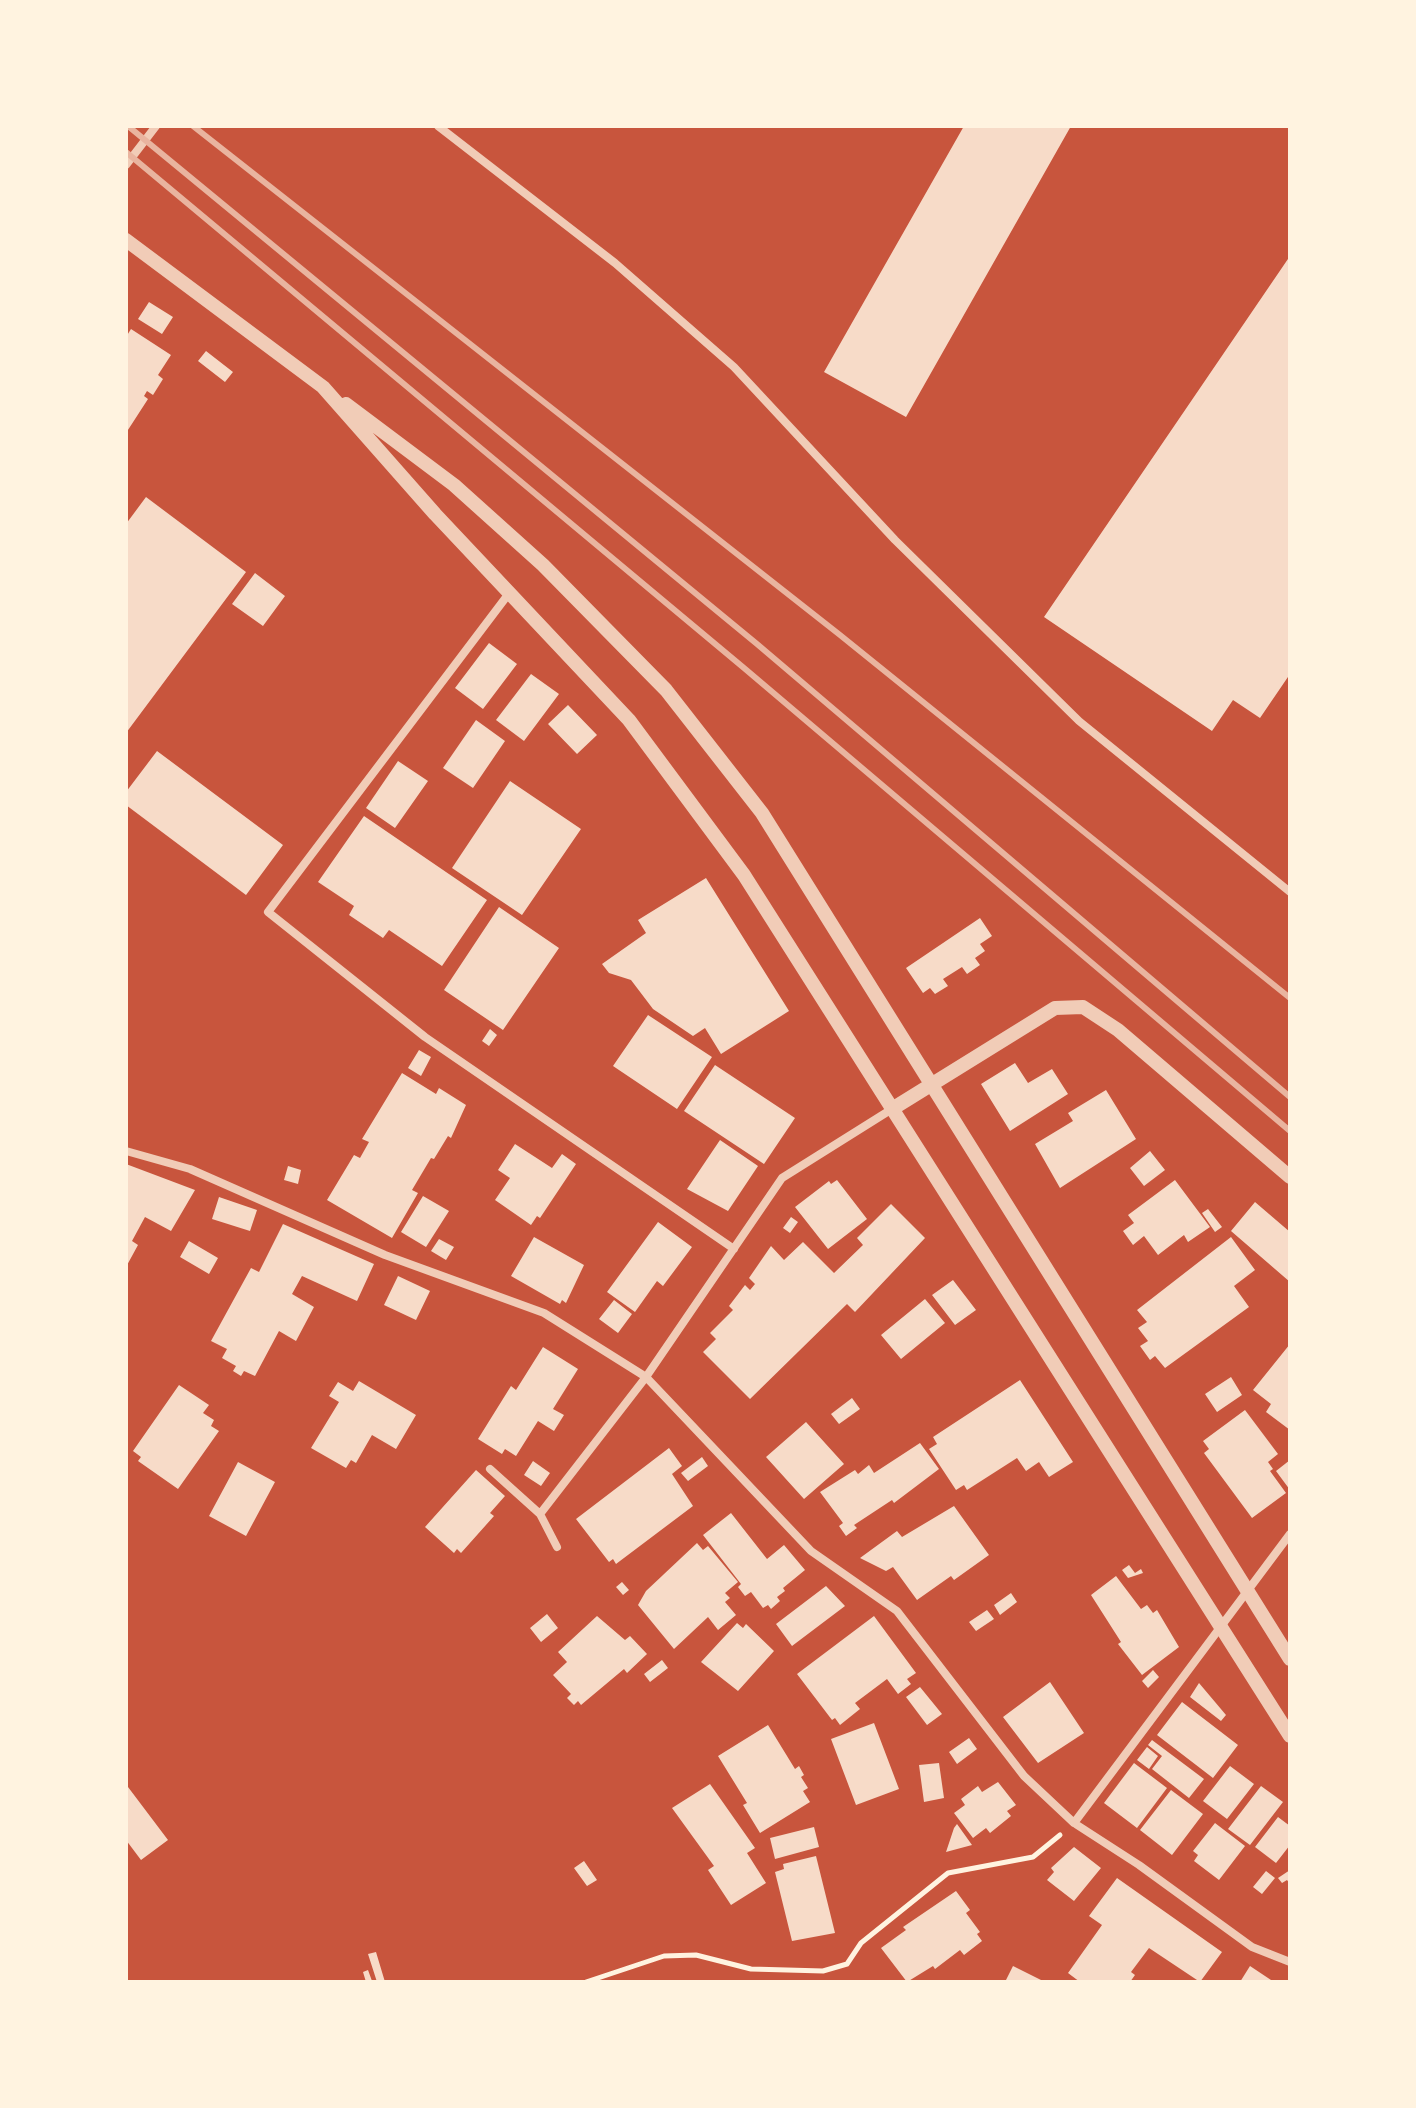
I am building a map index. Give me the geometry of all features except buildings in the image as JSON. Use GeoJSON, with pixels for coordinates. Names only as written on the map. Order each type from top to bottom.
{"type":"FeatureCollection","features":[{"type":"Feature","properties":{"kind":"street"},"geometry":{"type":"LineString","coordinates":[[126,165],[156,126]]}},
{"type":"Feature","properties":{"kind":"street"},"geometry":{"type":"LineString","coordinates":[[438,126],[615,263],[734,367],[895,540],[1079,721],[1290,892]]}},
{"type":"Feature","properties":{"kind":"street"},"geometry":{"type":"LineString","coordinates":[[126,240],[454,485],[543,565],[666,690],[762,813],[930,1087],[1290,1659]]}},
{"type":"Feature","properties":{"kind":"street"},"geometry":{"type":"LineString","coordinates":[[323,387],[435,514],[629,720],[727,851],[1222,1624],[1290,1736]]}},
{"type":"Feature","properties":{"kind":"street"},"geometry":{"type":"LineString","coordinates":[[510,592],[268,912],[425,1037],[734,1249]]}},
{"type":"Feature","properties":{"kind":"street"},"geometry":{"type":"LineString","coordinates":[[540,1514],[646,1377],[782,1178],[1055,1008],[1083,1007],[1118,1030],[1290,1177]]}},
{"type":"Feature","properties":{"kind":"street"},"geometry":{"type":"LineString","coordinates":[[126,1151],[190,1169],[385,1255],[544,1313],[646,1377],[811,1551],[897,1611],[1024,1776],[1074,1823],[1139,1865],[1252,1947],[1290,1962]]}},
{"type":"Feature","properties":{"kind":"street"},"geometry":{"type":"LineString","coordinates":[[490,1469],[540,1514],[557,1547]]}},
{"type":"Feature","properties":{"kind":"street"},"geometry":{"type":"LineString","coordinates":[[1074,1823],[1290,1534]]}},
{"type":"Feature","properties":{"kind":"path"},"geometry":{"type":"LineString","coordinates":[[586,1982],[664,1956],[696,1955],[751,1969],[823,1971],[847,1964],[861,1943],[948,1873],[1033,1857],[1074,1823]]}},
{"type":"Feature","properties":{"kind":"railway"},"geometry":{"type":"LineString","coordinates":[[128,126],[757,644],[1290,1097]]}},
{"type":"Feature","properties":{"kind":"railway"},"geometry":{"type":"LineString","coordinates":[[193,126],[840,635],[1290,998]]}},
{"type":"Feature","properties":{"kind":"railway"},"geometry":{"type":"LineString","coordinates":[[126,152],[744,668],[1290,1131]]}}]}
